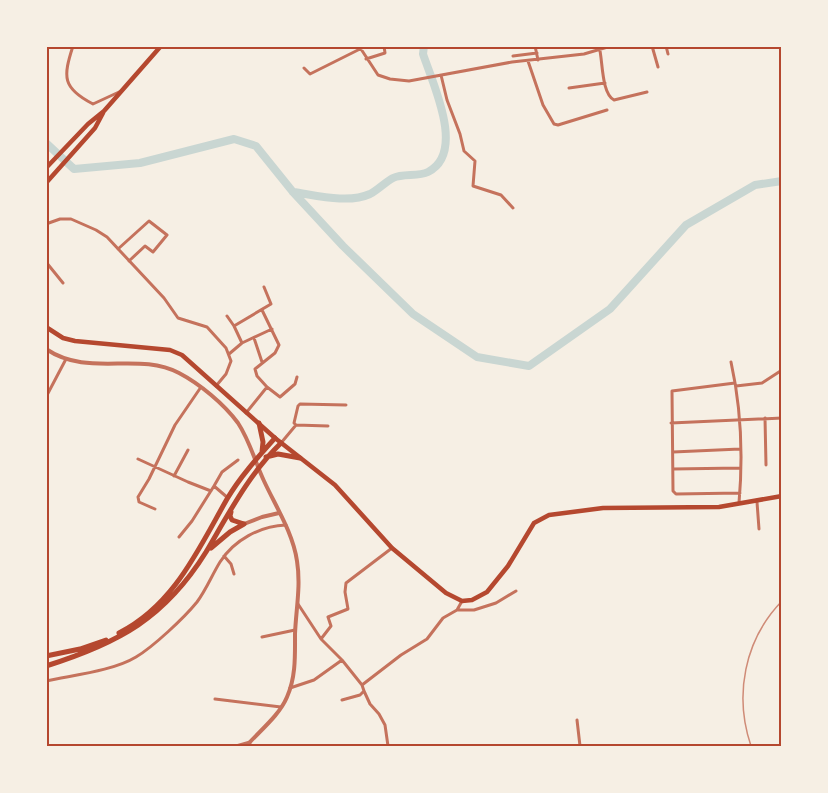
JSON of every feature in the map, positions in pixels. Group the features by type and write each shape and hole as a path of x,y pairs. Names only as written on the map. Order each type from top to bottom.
{"highway":[{"path":"47,168 88,124 104,111 161,46"},
{"path":"46,183 95,128 104,111"},
{"path":"46,327 63,338 88,344 176,352 195,365 275,438 335,485 392,548 446,593 462,601 472,600 488,592 540,519 564,512 603,508 719,507 782,496"},
{"path":"259,423 264,455"},
{"path":"46,666 108,643 130,632 149,619 174,595 204,555 275,438"},
{"path":"46,656 104,641 147,616 183,576 245,472 281,443"},
{"path":"264,455 278,454 300,458"},
{"path":"233,505 230,518 235,523 244,524"},
{"path":"204,555 218,541 244,524"}],"street":[{"path":"74,46 66,69 66,76 68,84 78,95 94,104 124,89"},
{"path":"304,68 310,74 366,46"},
{"path":"366,60 385,53 384,46"},
{"path":"535,46 538,60"},
{"path":"360,48 375,73 400,81 538,60 611,46"},
{"path":"651,46 658,67"},
{"path":"667,47 668,54"},
{"path":"599,48 609,96 614,99 647,92"},
{"path":"513,56 537,53"},
{"path":"528,61 543,105 554,124 606,110"},
{"path":"441,75 464,151 475,161 473,186 501,195 513,208"},
{"path":"569,88 605,83"},
{"path":"46,224 66,218 96,230 118,249 164,298 178,318 207,327 229,354 230,368 216,386"},
{"path":"118,249 149,221 167,235 153,252 146,246 129,261"},
{"path":"46,262 63,283"},
{"path":"234,326 271,304 264,287"},
{"path":"262,310 278,340 278,348 255,369 255,372 267,387 280,397 295,384 297,377"},
{"path":"227,316 242,343"},
{"path":"229,354 242,343 272,329"},
{"path":"254,338 262,362"},
{"path":"46,349 66,359 103,365 139,364 179,373 201,387 237,422 254,456 263,480 286,525 297,558 299,578 295,661 290,688 281,707 249,744 236,747"},
{"path":"46,397 66,359"},
{"path":"731,362 739,419 739,505"},
{"path":"740,493 675,494 671,423 672,391 764,382 782,369"},
{"path":"154,509 137,499 175,425 201,387"},
{"path":"246,413 267,387"},
{"path":"296,425 294,423 300,404 346,405"},
{"path":"765,418 766,465"},
{"path":"671,423 782,418"},
{"path":"296,425 328,426"},
{"path":"281,443 296,425"},
{"path":"673,452 740,449"},
{"path":"174,476 188,450"},
{"path":"138,459 211,491"},
{"path":"178,537 192,521 222,472 238,460"},
{"path":"673,469 740,468"},
{"path":"214,486 228,498"},
{"path":"757,502 759,529"},
{"path":"244,524 279,513"},
{"path":"46,681 100,669 136,657 195,604 224,556 256,531 274,525 286,525"},
{"path":"321,639 331,626 328,617 348,609 346,583 392,548"},
{"path":"224,556 231,564 234,574"},
{"path":"362,685 401,655 427,639 443,618 457,610 474,610 496,603 516,591"},
{"path":"457,610 462,601"},
{"path":"298,604 321,639 362,685 370,704 383,721 387,732 388,747"},
{"path":"262,637 295,630"},
{"path":"290,688 314,680 342,660"},
{"path":"342,700 360,695 364,691"},
{"path":"215,699 281,707"},
{"path":"577,720 580,747"}],"waterway":[{"path":"293,192 332,198 361,197 370,194 393,178 428,172 439,163 445,150 446,134 439,100 423,54 424,46"},
{"path":"46,143 74,169 140,163 234,139 256,146 293,192 343,246 413,314 477,357 529,366 610,309 686,225 755,185 782,181"}],"railway":[{"path":"751,746 743,708 746,669 759,633 769,616 782,601"}]}
